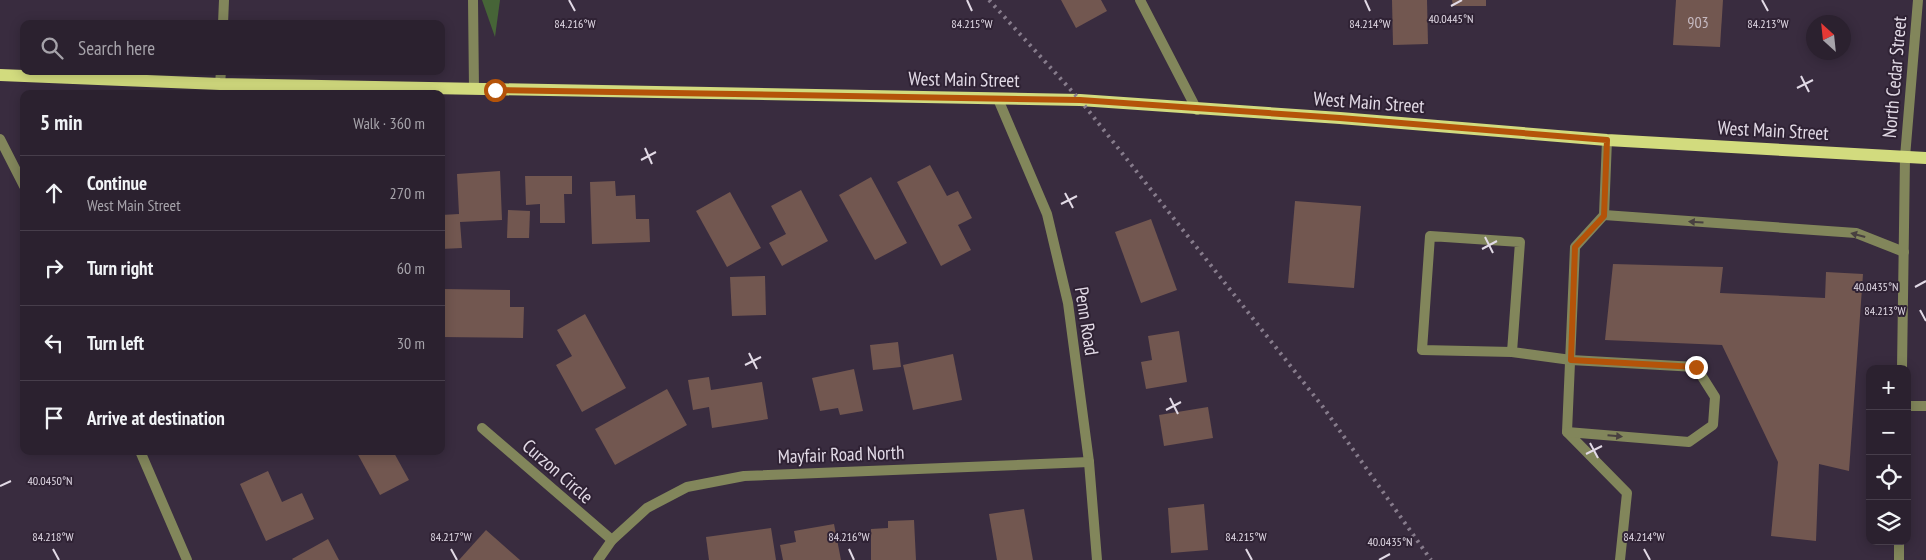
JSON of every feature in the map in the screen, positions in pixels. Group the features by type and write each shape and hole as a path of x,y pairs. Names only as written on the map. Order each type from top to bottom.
{"main road":[{"name":"West Main Street","path":"0,75 220,84 1080,100 1197,110 1340,118 1607,140 1926,158"}],"street":[{"path":"222,20 224,0"},
{"path":"473,0 474,89"},
{"path":"1140,0 1197,110"},
{"name":"North Cedar Street","path":"1902,365 1905,157 1918,0"},
{"path":"220,75 220,84"},
{"name":"Penn Road","path":"998,99 1047,214 1068,303 1089,462 1097,560"},
{"path":"0,139 20,178"},
{"path":"1607,140 1604,216 1575,247 1567,432 1627,493 1620,560"},
{"path":"1604,216 1856,233 1904,252"},
{"path":"1512,352 1520,242 1430,236 1422,350 1512,352 1571,360 1696,367 1715,398 1713,425 1689,442 1567,432"},
{"path":"1911,406 1926,406"},
{"name":"Curzon Circle","path":"482,428 612,540"},
{"path":"142,455 187,560"},
{"name":"Mayfair Road North","path":"598,560 612,540 647,508 687,487 744,476 1089,462"},
{"path":"1899,545 1899,560"}],"green space":[{"path":"482,0 500,0 495,37"}],"building":[{"path":"1061,0 1101,0 1107,11 1076,28"},
{"path":"1392,0 1427,0 1428,44 1393,45"},
{"path":"1452,0 1486,0 1486,6 1453,6"},
{"path":"1676,0 1723,0 1720,47 1673,45"},
{"path":"930,165 947,196 958,191 972,218 958,225 971,250 941,266 897,182"},
{"path":"500,171 502,220 460,222 462,248 445,249 445,215 459,214 457,174"},
{"path":"525,176 572,176 572,194 564,194 565,223 540,223 540,204 526,205"},
{"path":"871,177 907,243 875,260 839,195"},
{"path":"615,181 616,196 635,195 636,219 649,219 650,242 592,244 590,182"},
{"path":"801,190 828,241 782,266 769,243 786,234 771,206"},
{"path":"730,192 761,248 727,267 696,211"},
{"path":"1295,201 1361,206 1354,288 1288,283"},
{"path":"508,210 530,211 529,238 507,238"},
{"path":"1151,219 1177,290 1141,303 1115,232"},
{"path":"1613,264 1723,267 1720,293 1825,298 1826,272 1863,274 1849,471 1819,464 1816,541 1771,536 1778,462 1722,345 1605,340"},
{"path":"765,276 766,315 732,316 730,277"},
{"path":"445,289 510,290 510,307 524,307 523,338 445,337"},
{"path":"585,314 626,388 582,412 556,365 572,356 557,330"},
{"path":"1179,331 1187,382 1146,389 1141,362 1152,360 1148,336"},
{"path":"898,342 901,367 873,370 870,345"},
{"path":"953,354 962,400 913,410 903,365"},
{"path":"854,369 863,411 840,415 838,408 820,411 812,378"},
{"path":"709,377 711,390 762,382 768,419 712,428 709,407 693,410 688,380"},
{"path":"667,389 687,425 615,465 595,429"},
{"path":"1208,407 1213,438 1164,446 1159,415"},
{"path":"358,455 395,455 409,480 380,495"},
{"path":"268,471 282,502 302,493 314,519 266,541 240,484"},
{"path":"1204,504 1208,550 1171,553 1168,508"},
{"path":"1024,509 1033,560 997,560 989,514"},
{"path":"914,520 916,560 871,560 871,529 888,528 888,521"},
{"path":"834,524 841,560 783,560 780,545 796,542 794,531"},
{"path":"771,528 776,560 709,560 706,537"},
{"path":"486,530 520,560 459,560"},
{"path":"328,539 339,560 292,559"}],"railway":[{"path":"989,0 1080,100 1323,407 1431,560"}],"route":[{"path":"495,90 1080,100 1197,110 1340,118 1607,140 1604,216 1575,247 1571,360 1696,367"}]}
